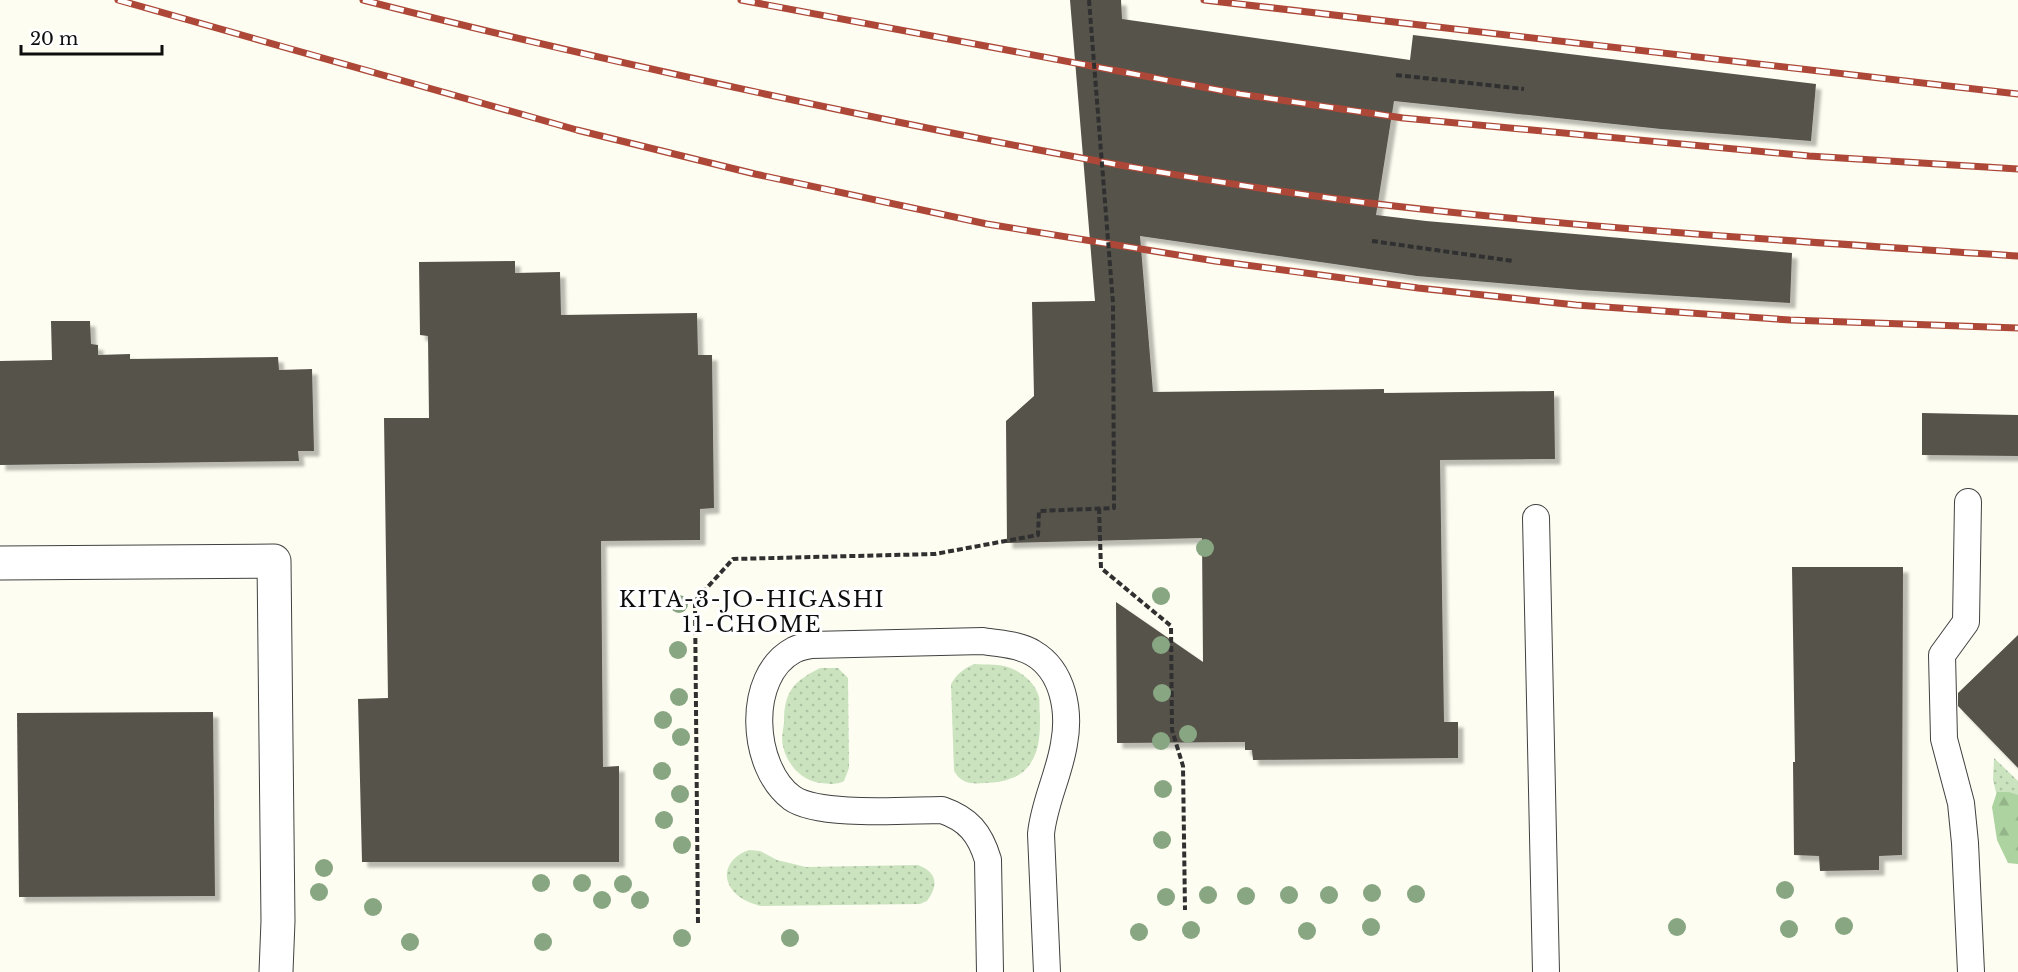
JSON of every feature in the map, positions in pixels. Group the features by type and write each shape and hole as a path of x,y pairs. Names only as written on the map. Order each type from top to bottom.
{"street":[{"path":"0,563 274,561 278,921 276,972"}],"lane":[{"path":"1968,502 1966,622 1942,655 1944,739 1961,803 1965,843 1971,972"},
{"path":"1536,518 1546,972"},
{"path":"990,972 988,860 984,846 974,830 958,816 942,810 833,810 814,807 794,799 777,784 760,747 759,717 763,691 771,672 782,658 795,649 811,645 983,641 1011,645 1033,652 1051,668 1062,688 1066,711 1064,744 1042,820 1047,972"}],"path":[{"path":"1038,535 1039,511 1114,508 1113,303 1089,0"},
{"path":"1396,75 1524,88"},
{"path":"1372,241 1513,261"},
{"path":"1099,508 1101,568 1171,626 1172,730 1183,766 1185,910"}],"green space":[{"path":"974,664 1000,665 1015,670 1030,681 1039,697 1040,730 1036,752 1029,765 1016,777 990,783 971,783 964,781 954,771 951,684 961,672"},
{"path":"820,668 838,668 848,678 849,768 844,781 835,784 814,782 796,771 788,760 782,743 785,709 790,691 802,679"},
{"path":"1994,758 2018,781 2018,846 2009,845 1993,780"},
{"path":"1997,792 2018,795 2018,864 2008,863 1997,840 1992,807"},
{"path":"749,850 760,851 777,860 806,867 918,865 932,875 933,890 927,901 920,904 760,906 735,893 727,880 728,867 732,861"}],"building":[{"path":"1070,0 1121,0 1122,19 1410,60 1413,35 1816,84 1811,141 1661,129 1394,101 1376,215 1792,253 1790,303 1580,290 1417,276 1140,236 1153,392 1384,389 1384,393 1554,391 1555,459 1440,460 1444,722 1458,722 1458,758 1253,760 1252,750 1245,750 1245,742 1117,743 1116,602 1203,662 1202,538 1007,543 1006,421 1034,396 1032,302 1095,301"},
{"path":"515,261 515,273 560,272 561,315 697,313 698,355 712,355 714,508 700,509 700,540 601,541 603,767 619,766 619,862 362,862 358,699 388,698 384,418 429,418 428,336 420,335 419,262"},
{"path":"51,321 90,321 91,344 98,345 98,355 130,354 130,359 278,357 279,370 312,369 314,451 298,451 299,461 0,465 0,361 52,360"},
{"path":"1922,413 2018,415 2018,456 1922,455"},
{"path":"1792,567 1903,567 1902,855 1879,856 1879,870 1820,871 1819,856 1794,855"},
{"path":"2018,635 2018,768 1958,706 1958,693"},
{"path":"213,712 215,896 19,897 17,713"}],"railway":[{"path":"118,0 577,130 755,174 987,224 1215,261 1418,288 1576,305 1790,320 2018,328"},
{"path":"363,0 550,46 801,102 1146,170 1288,192 1430,210 1577,224 2018,256"},
{"path":"741,0 1240,94 1403,118 1809,156 2018,169"},
{"path":"1204,0 2018,94"}],"district":[{"name":"KITA-3-JO-HIGASHI 11-CHOME","path":"752,612"}]}
